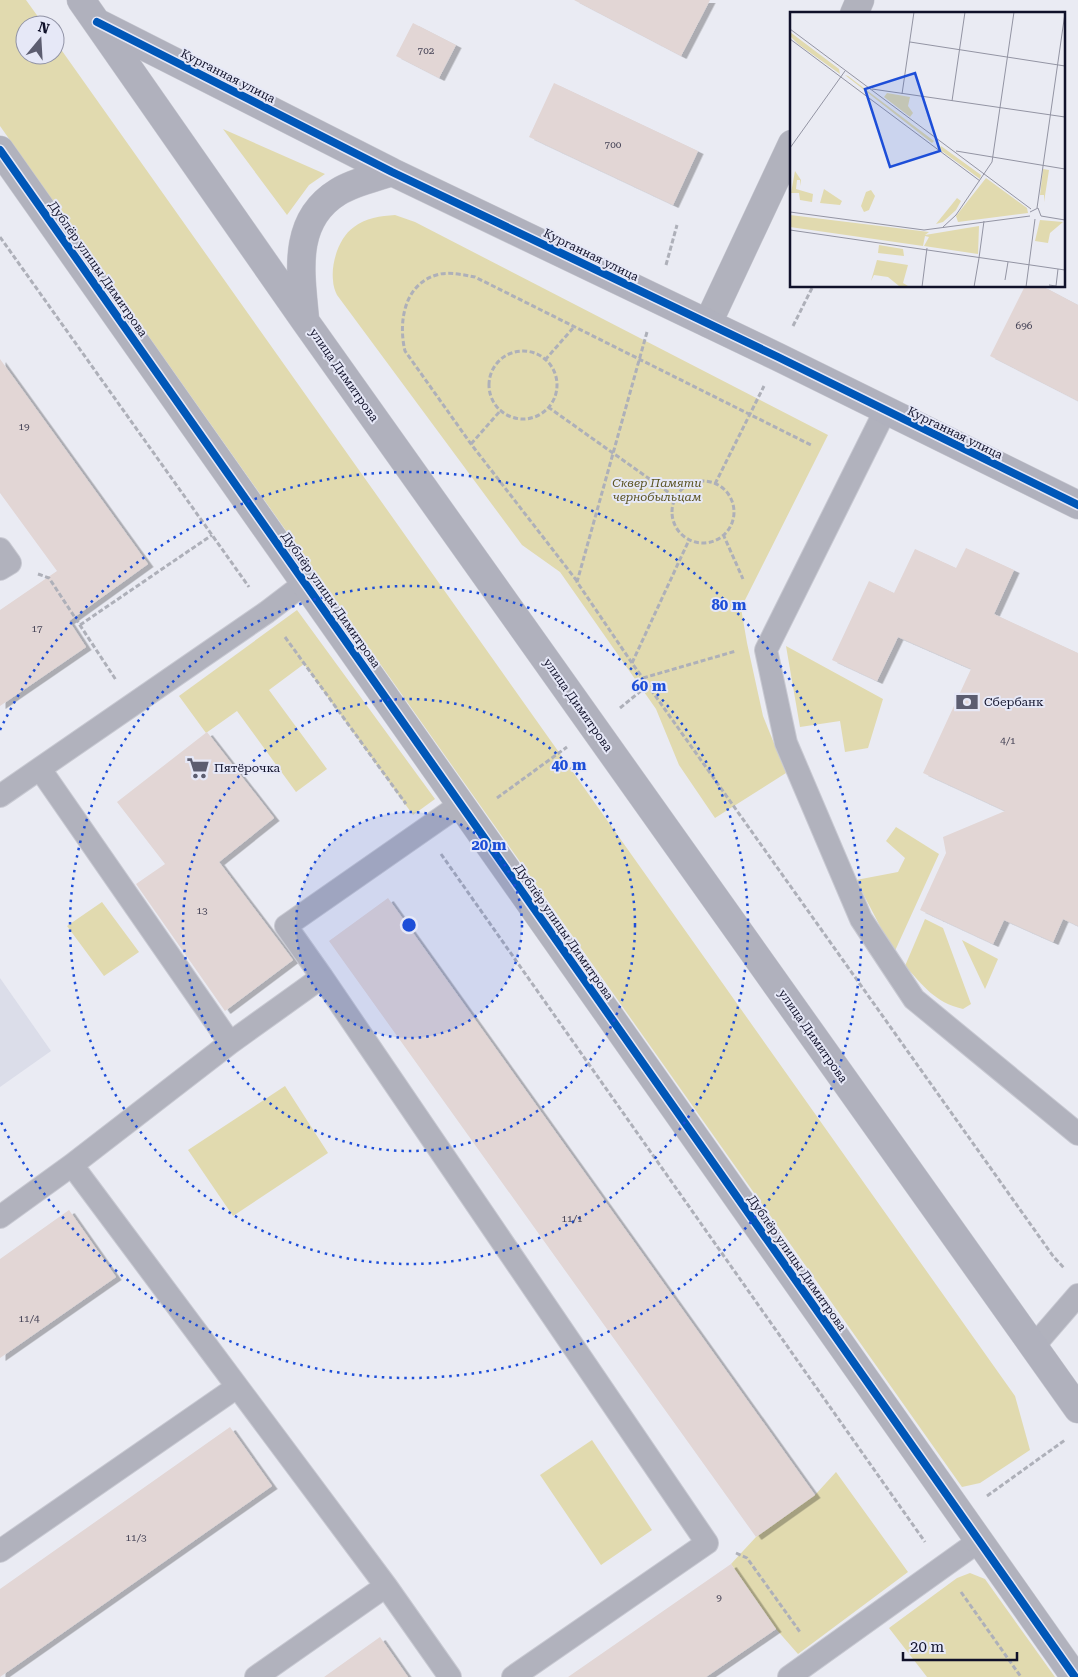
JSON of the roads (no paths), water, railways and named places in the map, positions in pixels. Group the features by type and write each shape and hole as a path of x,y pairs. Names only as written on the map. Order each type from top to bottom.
{"main road":[{"name":"улица Димитрова","path":"81,0 305,321 1078,1409"},
{"name":"Курганная улица","path":"97,22 392,172 708,323 1078,505"},
{"path":"305,321 301,269 302,246 306,231 314,216 324,203 337,192 360,182 392,172"}],"street":[{"path":"855,12 860,0"},
{"path":"708,323 790,148"},
{"name":"Дублёр улицы Димитрова","path":"0,150 1075,1677"}],"lane":[{"path":"885,411 766,650 786,743 861,919 914,999 1078,1134"},
{"path":"0,796 267,612 305,583"},
{"path":"40,769 230,1043"},
{"path":"465,811 424,830 286,926 707,1543 513,1677"},
{"path":"0,1217 72,1165 230,1043 322,978"},
{"path":"72,1165 386,1586 450,1677"},
{"path":"1033,1347 1078,1295"},
{"path":"0,1551 238,1387"},
{"path":"789,1677 979,1541"},
{"path":"256,1677 386,1586"}],"place":[{"name":"Сбербанк","path":"967,702"},
{"name":"Пятёрочка","path":"198,768"}],"park label":[{"name":"Сквер Памяти чернобыльцам","path":"657,490"}]}
